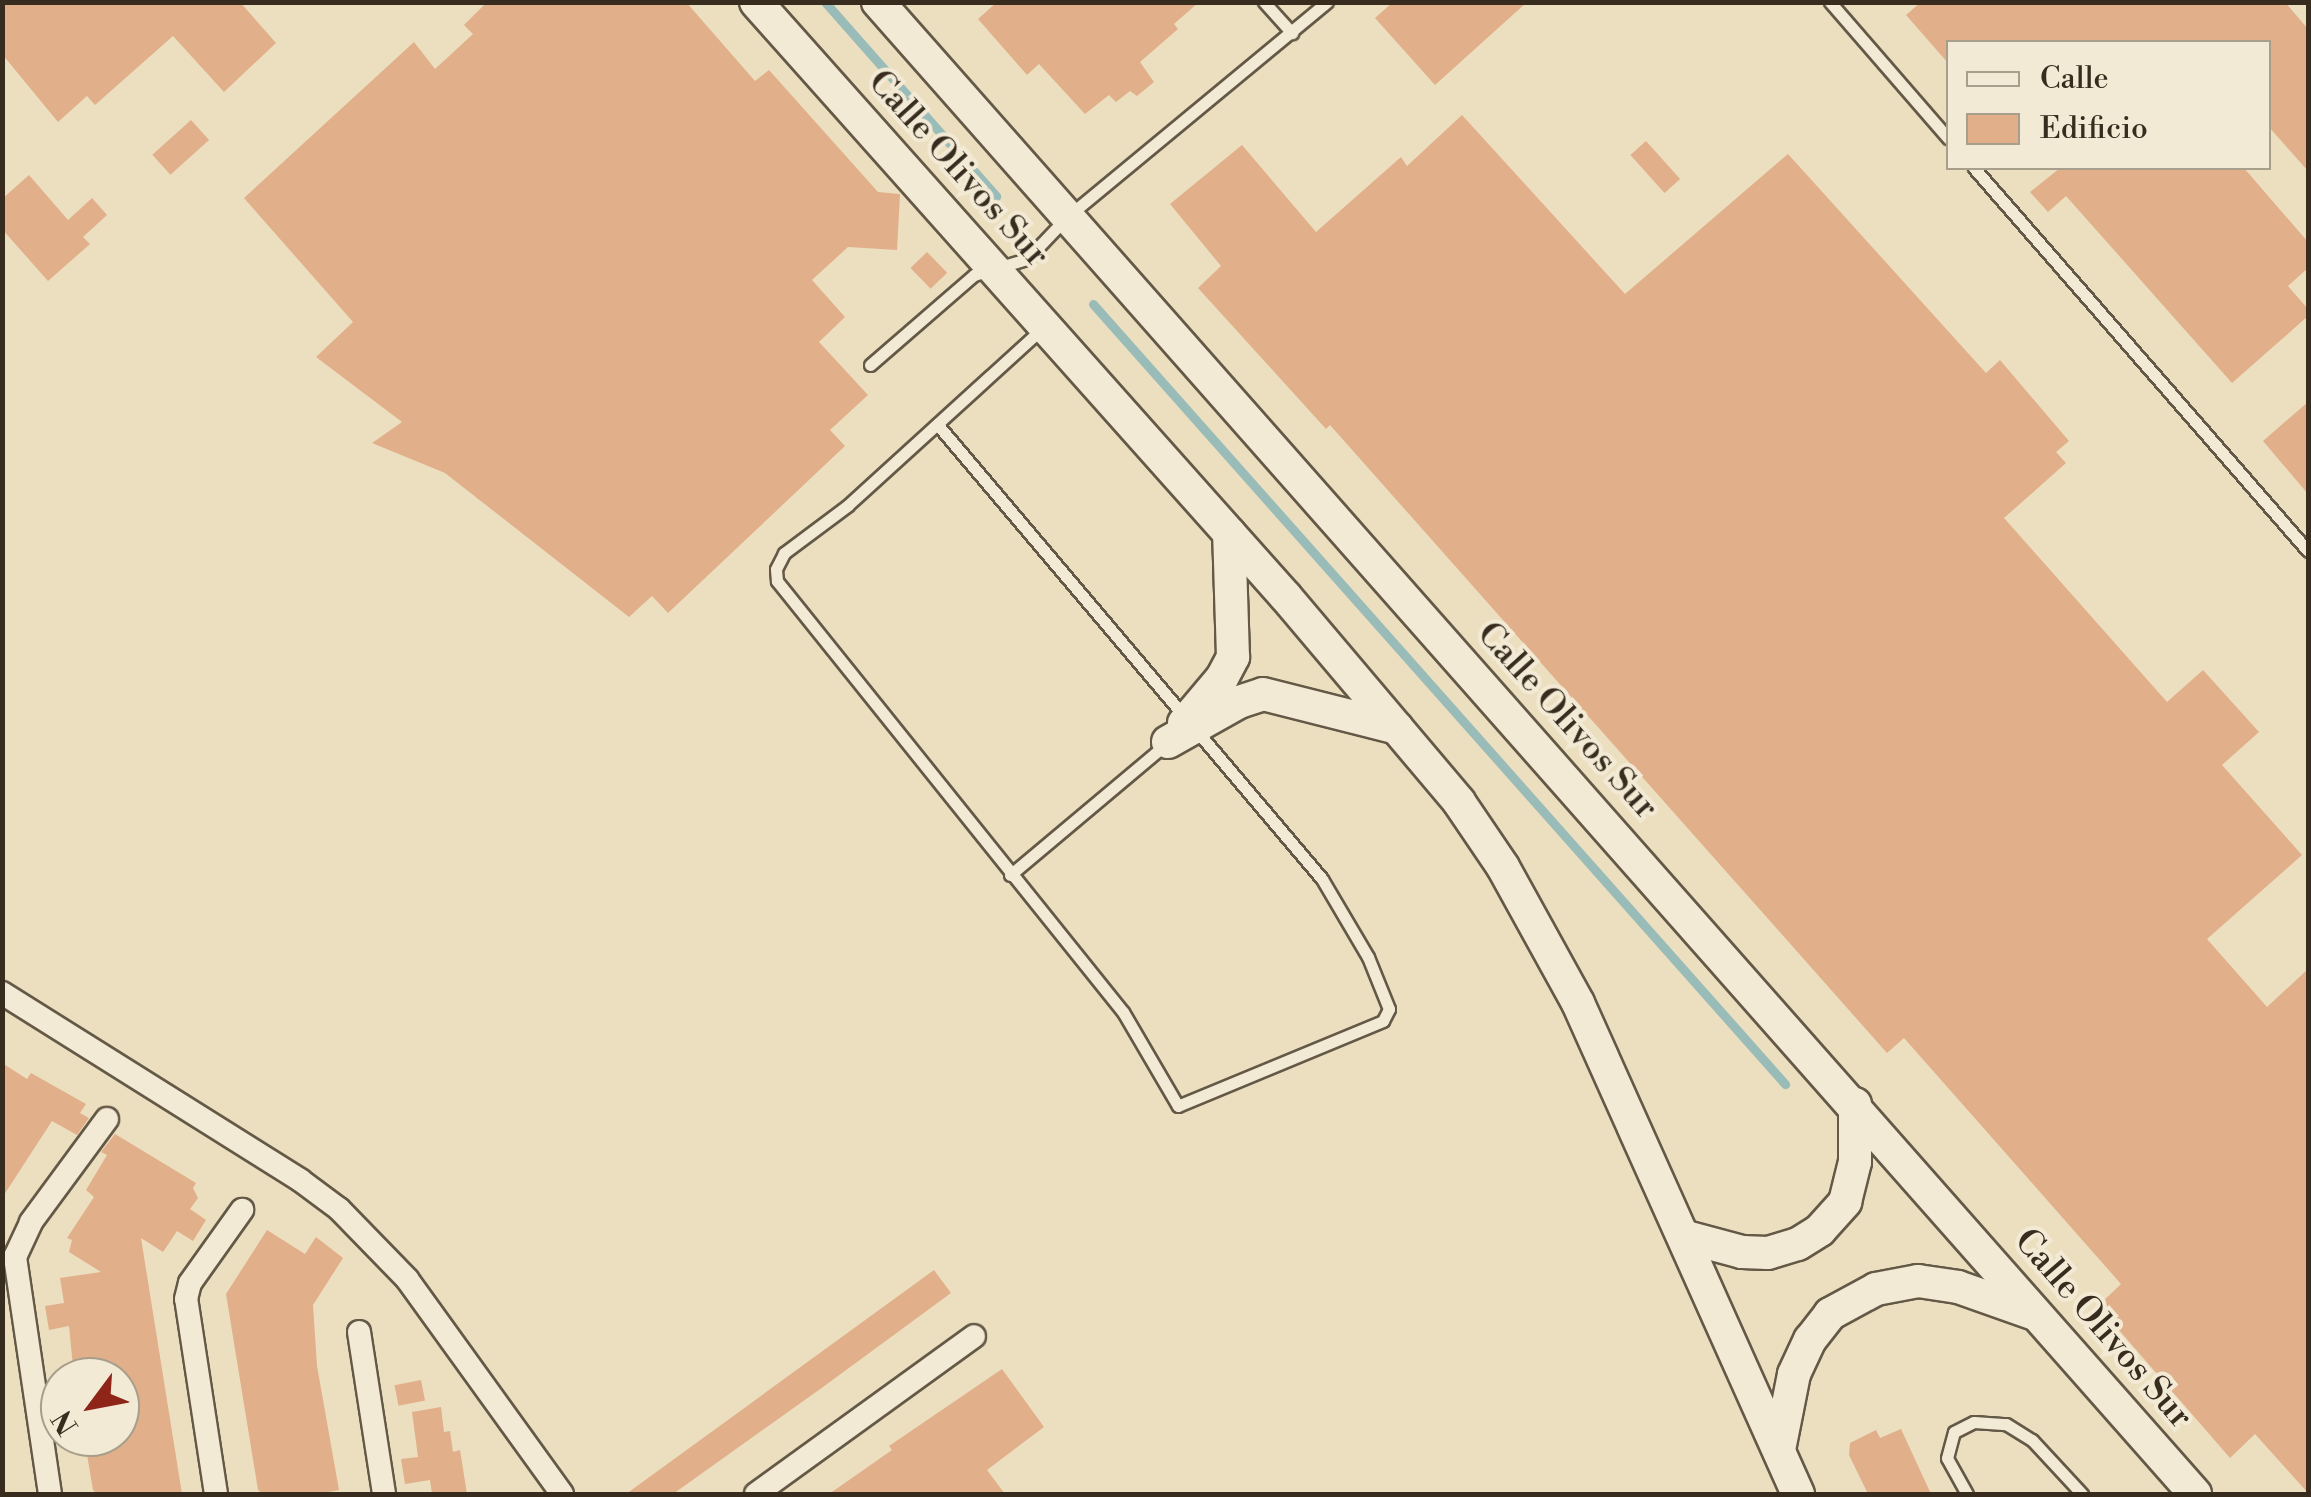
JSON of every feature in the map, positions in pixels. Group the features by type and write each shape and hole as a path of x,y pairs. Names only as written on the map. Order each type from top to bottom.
{"main road":[{"name":"Calle Olivos Sur","path":"756,2 1229,533 1458,802 1542,931 1686,1237 1798,1494"},
{"name":"Calle Olivos Sur","path":"878,2 1855,1104 2195,1494"},
{"path":"1182,730 1222,678 1233,657 1229,533"},
{"path":"1233,657 1263,694"},
{"path":"1182,730 1263,694 1397,728"},
{"path":"1686,1237 1742,1252 1768,1253 1798,1244 1820,1230 1845,1202 1854,1162 1855,1104"},
{"path":"1779,1450 1794,1374 1810,1340 1830,1314 1876,1289 1918,1281 1958,1287 2036,1315"}],"street":[{"path":"2,993 300,1180 339,1210 407,1279 562,1494"},
{"path":"50,1494 15,1257 20,1238 107,1119"},
{"path":"216,1494 186,1299 190,1282 242,1210"},
{"path":"359,1332 384,1494"},
{"path":"756,1494 974,1336"}],"lane":[{"path":"1264,2 1292,33"},
{"path":"870,365 974,276 1027,259 1067,217 1327,2"},
{"path":"1830,2 1946,136"},
{"path":"1976,170 2308,551"},
{"path":"937,424 1182,730 1322,879 1348,918 1386,998 1389,1008 1384,1021 1178,1106 1123,1012 777,581 784,552 847,506 937,424 1044,327"},
{"path":"1010,874 1182,730"},
{"path":"1967,1494 1947,1458 1954,1432 1974,1422 2006,1424 2032,1440 2082,1494"}],"building":[{"path":"2,2 240,2 276,43 224,92 173,36 95,105 87,96 58,122 2,54"},
{"path":"487,2 686,2 755,81 769,70 878,192 900,194 897,250 848,247 812,280 845,317 819,342 868,395 830,430 845,446 668,613 652,596 629,617 445,473 372,443 402,422 316,357 353,322 244,198 414,42 435,69 473,34 464,25"},
{"path":"997,2 1199,2 1174,24 1178,29 1140,62 1154,82 1137,96 1130,91 1116,102 1109,95 1085,114 1039,64 1027,75 978,19"},
{"path":"1393,2 1527,2 1435,85 1375,18"},
{"path":"1921,2 2285,2 2308,29 2308,171 2271,129 2271,40 1946,40 1946,61 1906,15"},
{"path":"1462,115 1625,294 1788,154 1986,373 2000,360 2069,441 2056,452 2066,463 2004,518 2167,702 2203,670 2259,732 2222,765 2302,855 2207,939 2267,1007 2308,969 2308,1493 2255,1434 2230,1458 2098,1306 2121,1284 1904,1038 1887,1053 1330,425 1326,429 1198,288 1221,266 1170,204 1242,145 1316,232 1401,157 1407,166"},
{"path":"191,120 209,140 170,175 152,155"},
{"path":"1646,141 1680,179 1665,193 1630,155"},
{"path":"2058,170 2246,170 2308,242 2308,268 2288,286 2308,309 2308,316 2232,383 2066,196 2048,212 2030,192"},
{"path":"29,175 68,220 92,198 107,215 83,237 90,244 48,281 2,229 2,199"},
{"path":"927,252 947,273 931,289 910,268"},
{"path":"2308,402 2308,494 2263,441"},
{"path":"2,1063 27,1079 31,1073 86,1104 80,1113 89,1118 77,1135 52,1121 2,1198"},
{"path":"115,1134 196,1183 193,1188 198,1198 190,1209 206,1220 193,1241 177,1231 163,1252 141,1238 182,1494 97,1494 93,1490 87,1457 140,1457 140,1357 72,1357 69,1326 49,1330 45,1306 64,1303 60,1278 101,1272 69,1252 72,1240 67,1238 94,1197 86,1190 107,1155 101,1152"},
{"path":"267,1230 305,1254 316,1237 343,1258 313,1305 317,1366 339,1490 263,1494 258,1490 226,1294"},
{"path":"934,1270 951,1293 823,1387 673,1494 626,1494"},
{"path":"1002,1369 1044,1427 987,1470 1005,1494 829,1494 892,1450 889,1446"},
{"path":"421,1380 425,1401 399,1406 394,1385"},
{"path":"441,1407 444,1432 450,1431 453,1452 460,1450 467,1494 432,1494 430,1480 405,1484 401,1459 418,1457 412,1412"},
{"path":"1901,1429 1931,1494 1868,1494 1849,1455 1850,1443 1876,1430 1880,1438"}],"waterway":[{"path":"825,2 996,196"},
{"path":"1093,304 1785,1084"}]}
